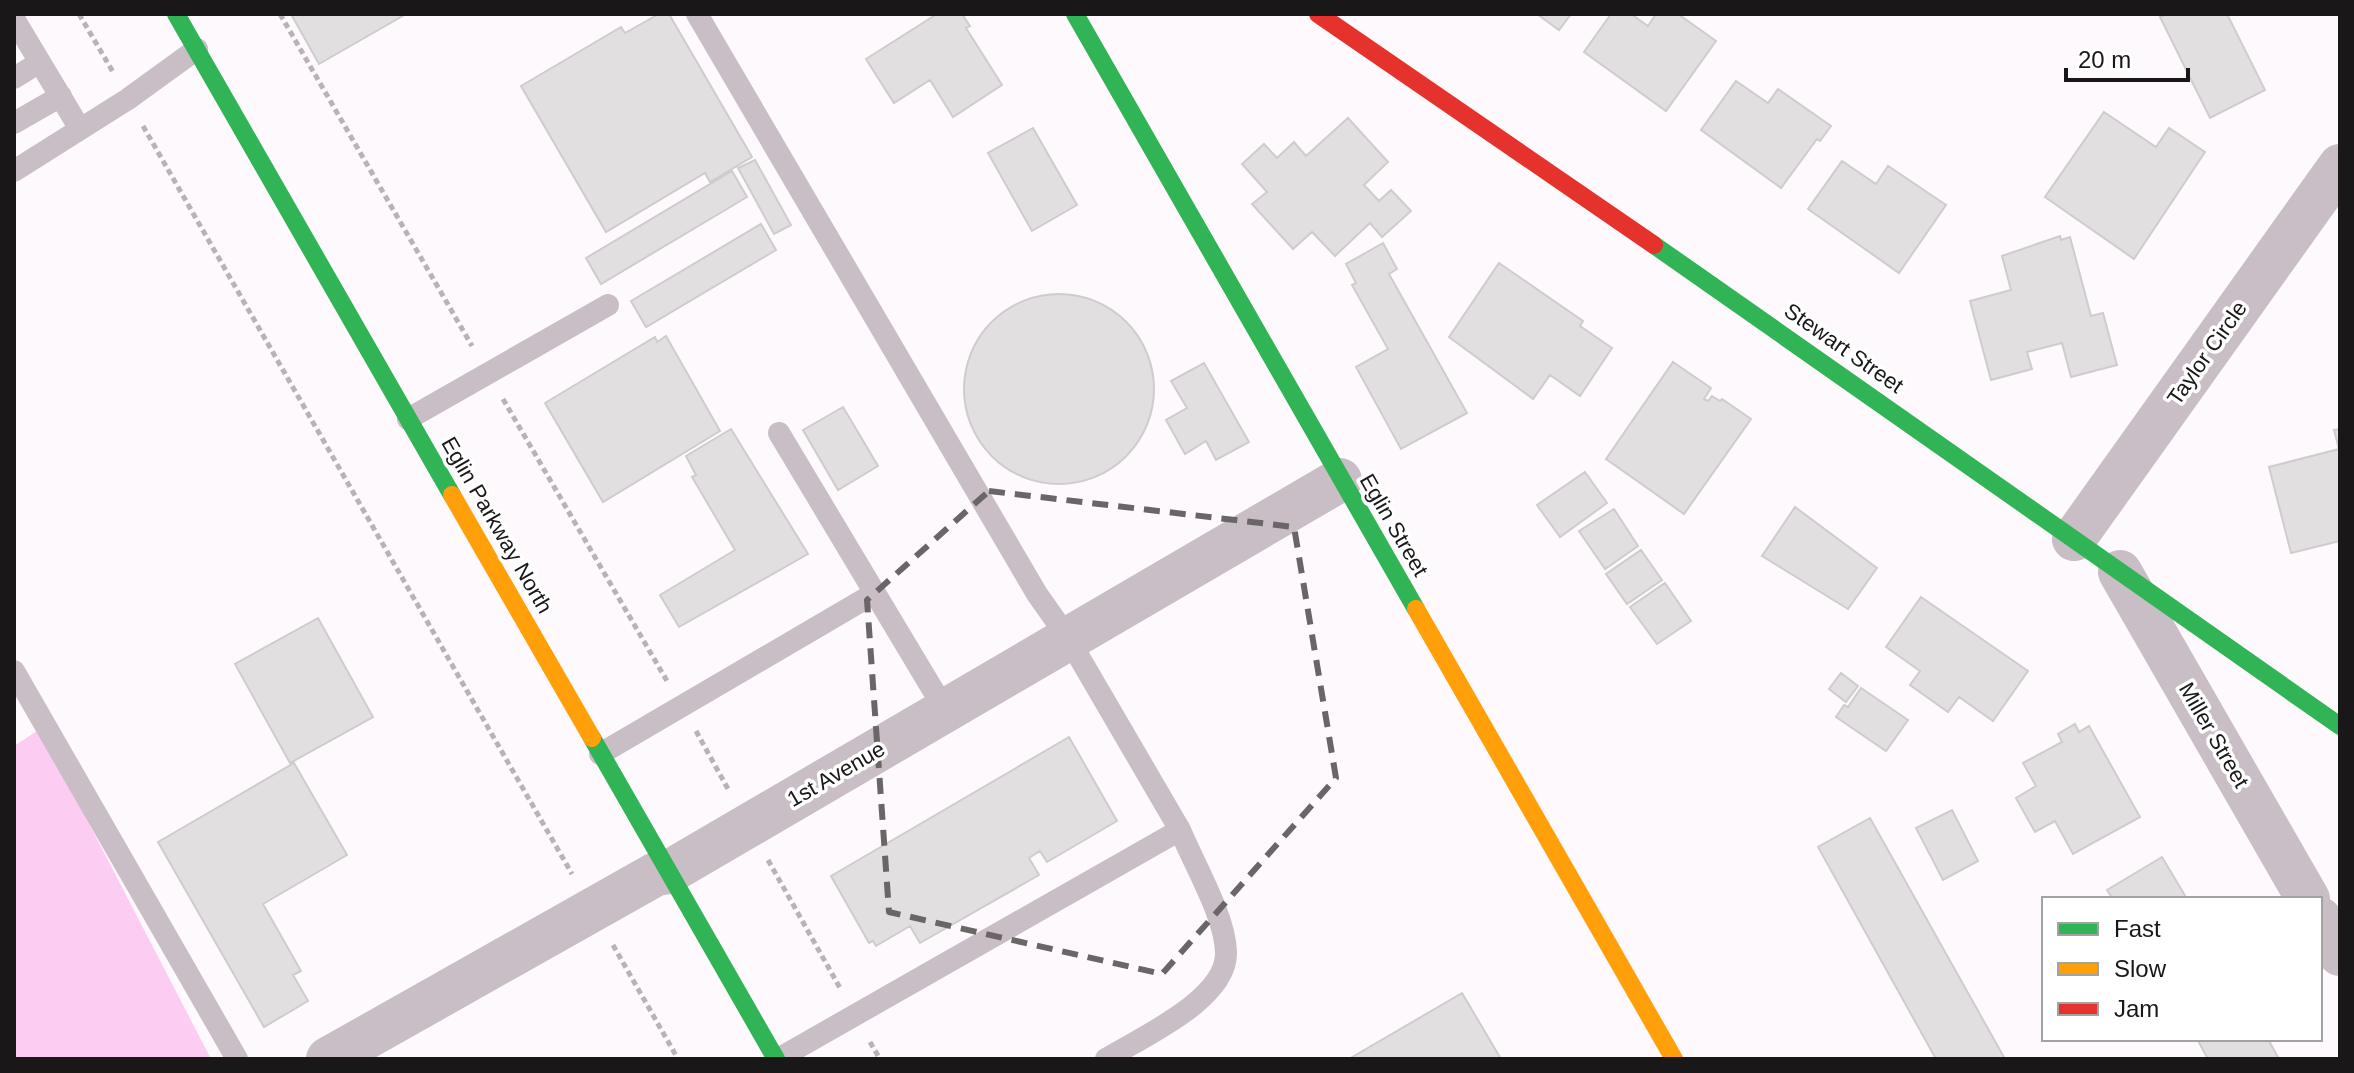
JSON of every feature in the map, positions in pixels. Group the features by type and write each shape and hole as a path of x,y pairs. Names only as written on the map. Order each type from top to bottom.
{"main road":[{"name":"Eglin Parkway North","path":"176,14 777,1059"},
{"name":"Eglin Street","path":"1075,14 1674,1059"},
{"name":"Stewart Street","path":"1318,14 2340,726"}],"street":[{"name":"Taylor Circle","path":"2074,539 2340,166"},
{"name":"1st Avenue","path":"328,1059 656,874 669,872 1340,480"},
{"name":"Miller Street","path":"2120,572 2307,897"},
{"path":"2322,922 2340,954"}],"lane":[{"path":"697,14 1037,594 1068,638 1180,830 1222,930 1227,954 1220,979 1201,1000 1106,1059"},
{"path":"14,19 80,129"},
{"path":"14,171 128,99 197,49"},
{"path":"14,78 40,62"},
{"path":"14,123 61,96"},
{"path":"408,419 608,305"},
{"path":"779,433 945,710"},
{"path":"600,754 875,593"},
{"path":"14,671 237,1059"},
{"path":"777,1059 1180,830"}],"path":[{"path":"79,14 678,1059"},
{"path":"280,14 682,706 880,1059"}],"highlighted area":[{"path":"989,491 1294,527 1336,778 1162,974 889,912 867,600"}],"shaded area":[{"path":"40,729 211,1059 14,1059 14,746"}],"building":[{"path":"291,14 406,14 319,64"},
{"path":"659,14 669,14 752,157 710,182 705,173 606,232 521,86 621,27 625,33"},
{"path":"937,14 962,14 970,26 966,28 1002,85 953,117 930,80 894,103 866,59"},
{"path":"1537,14 1571,14 1559,30"},
{"path":"1611,14 1631,14 1648,26 1656,14 1678,14 1716,41 1666,111 1584,52"},
{"path":"2167,14 2227,14 2265,90 2210,118 2160,17"},
{"path":"1736,81 1768,103 1778,89 1831,126 1820,141 1817,139 1781,188 1701,130"},
{"path":"2104,112 2156,147 2169,128 2205,152 2134,259 2045,197"},
{"path":"1348,118 1388,162 1364,185 1379,201 1391,190 1411,211 1382,237 1370,223 1335,256 1312,232 1293,249 1252,204 1267,192 1242,164 1264,144 1277,158 1294,142 1306,156"},
{"path":"1033,128 1077,205 1032,231 988,153"},
{"path":"755,160 791,225 774,234 738,168"},
{"path":"1842,161 1876,184 1888,166 1946,205 1899,273 1808,209"},
{"path":"732,171 747,197 601,284 586,258"},
{"path":"761,224 776,250 646,327 631,301"},
{"path":"2060,236 2061,240 2070,237 2091,316 2103,313 2117,365 2071,377 2062,343 2027,352 2032,369 1991,380 1970,301 2011,290 2002,256"},
{"path":"1383,243 1397,269 1389,274 1467,413 1401,449 1356,367 1388,349 1352,285 1356,283 1346,264"},
{"path":"1499,263 1583,321 1580,326 1612,348 1580,396 1550,375 1533,399 1449,337"},
{"path":"1059,294 1095,301 1126,322 1147,353 1154,389 1147,425 1126,456 1095,477 1059,484 1023,477 992,456 971,425 964,389 971,353 992,322 1023,301"},
{"path":"666,336 720,431 603,502 545,403 655,337 657,342"},
{"path":"1673,362 1711,388 1704,399 1708,401 1712,396 1720,401 1722,399 1751,419 1684,514 1606,459"},
{"path":"1204,363 1249,442 1216,460 1206,441 1185,454 1166,420 1187,408 1171,381"},
{"path":"843,407 878,466 838,490 803,430"},
{"path":"731,429 808,554 679,627 660,595 735,550 692,477 696,475 686,456"},
{"path":"2340,429 2340,541 2291,553 2269,467 2339,449 2334,430"},
{"path":"1585,472 1607,503 1560,537 1537,505"},
{"path":"1795,507 1877,568 1848,609 1762,556"},
{"path":"1614,509 1638,546 1605,569 1579,531"},
{"path":"1641,550 1662,580 1627,604 1606,574"},
{"path":"1665,583 1691,621 1657,644 1630,607"},
{"path":"1921,597 2028,671 1993,721 1959,697 1948,712 1910,685 1920,671 1886,647"},
{"path":"318,618 373,717 290,763 235,664"},
{"path":"1841,673 1858,686 1846,702 1829,689"},
{"path":"1861,688 1908,720 1886,751 1836,717 1844,705 1848,707"},
{"path":"2075,724 2079,732 2089,726 2140,817 2073,854 2055,821 2035,832 2016,798 2036,786 2023,763 2062,742 2058,734"},
{"path":"1069,737 1117,821 1047,862 1040,851 1029,858 1039,875 920,943 910,926 876,946 873,941 869,943 831,876"},
{"path":"294,763 347,855 263,904 301,971 293,975 308,1001 264,1027 158,842"},
{"path":"1952,810 1978,861 1943,880 1916,828"},
{"path":"1870,818 2005,1059 1936,1059 1818,847"},
{"path":"2162,857 2186,897 2112,897 2107,890"},
{"path":"1462,993 1501,1059 1349,1059"},
{"path":"2198,1041 2269,1041 2279,1059 2208,1059"}],"traffic: fast":[{"path":"176,14 452,495"},
{"path":"1075,14 1416,609"},
{"path":"1654,245 2340,726"},
{"path":"592,738 776,1059"}],"traffic: slow":[{"path":"452,495 592,738"},
{"path":"1416,609 1674,1059"}],"traffic: jam":[{"path":"1318,14 1654,245"}]}
